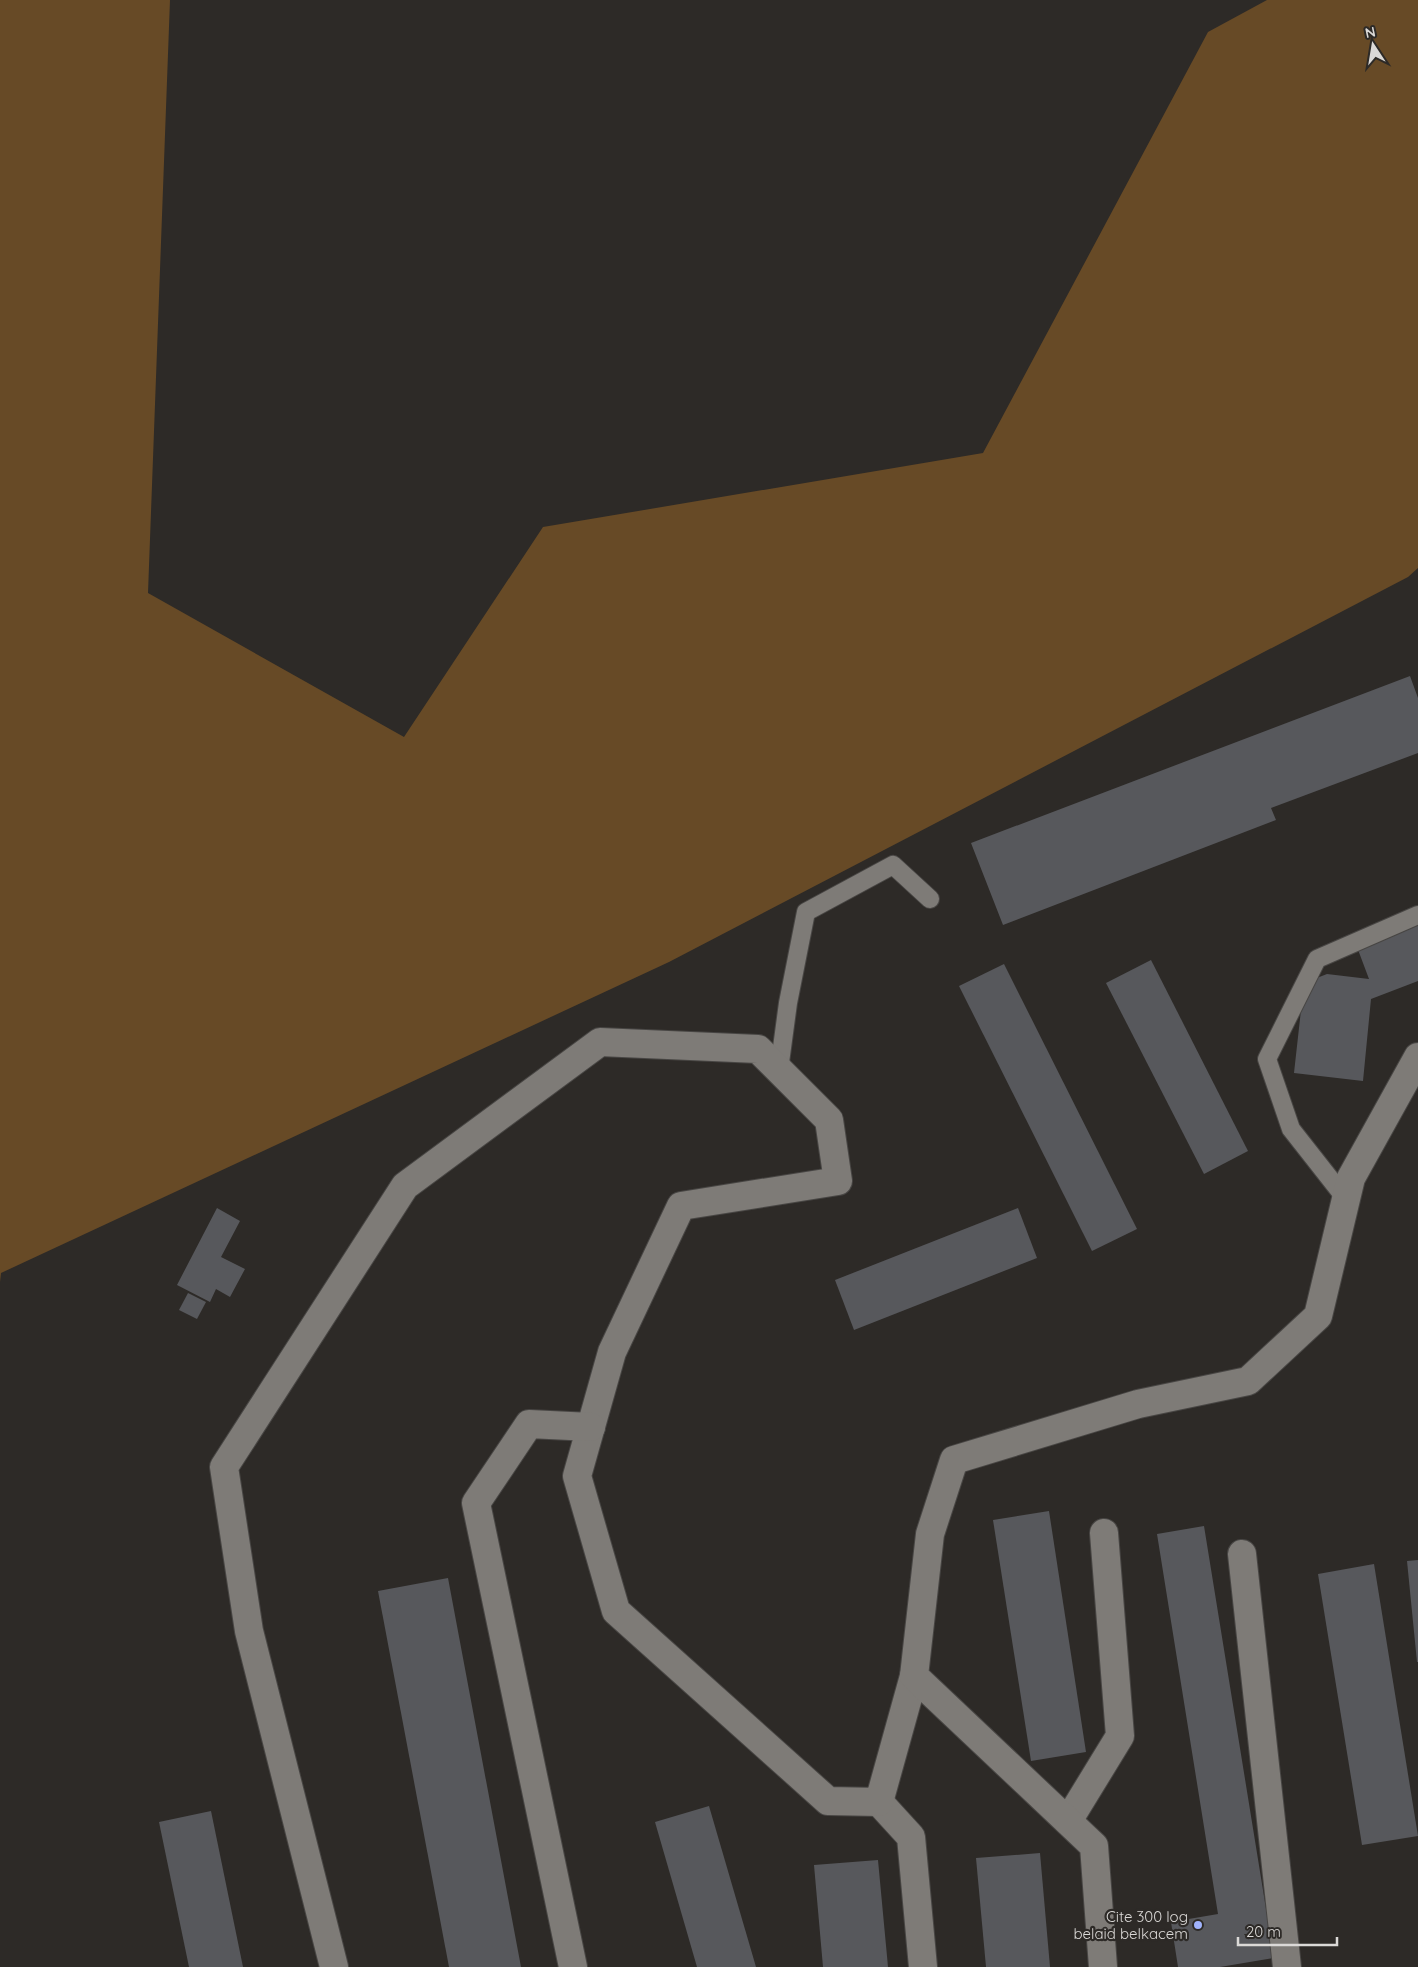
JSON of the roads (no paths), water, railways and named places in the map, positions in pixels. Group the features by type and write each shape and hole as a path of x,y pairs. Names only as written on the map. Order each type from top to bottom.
{"street":[{"path":"334,1967 249,1631 224,1467 405,1186 600,1042 758,1048 829,1120 838,1181 681,1206 612,1352 577,1476 616,1611 828,1801 879,1802 911,1837 924,1967"},
{"path":"879,1802 914,1676 930,1534 954,1460 1138,1404 1248,1381 1318,1316 1351,1178 1418,1057"},
{"path":"573,1967 476,1503 528,1424 591,1427"},
{"path":"1068,1821 1120,1736 1104,1533"},
{"path":"1242,1554 1287,1967"},
{"path":"914,1676 1094,1846 1103,1967"}],"lane":[{"path":"779,1070 788,1003 806,912 893,865 930,899"},
{"path":"1346,1199 1291,1130 1267,1059 1317,959 1418,915"}],"place":[{"name":"Cite 300 log belaid belkacem","path":"1198,1925"}]}
